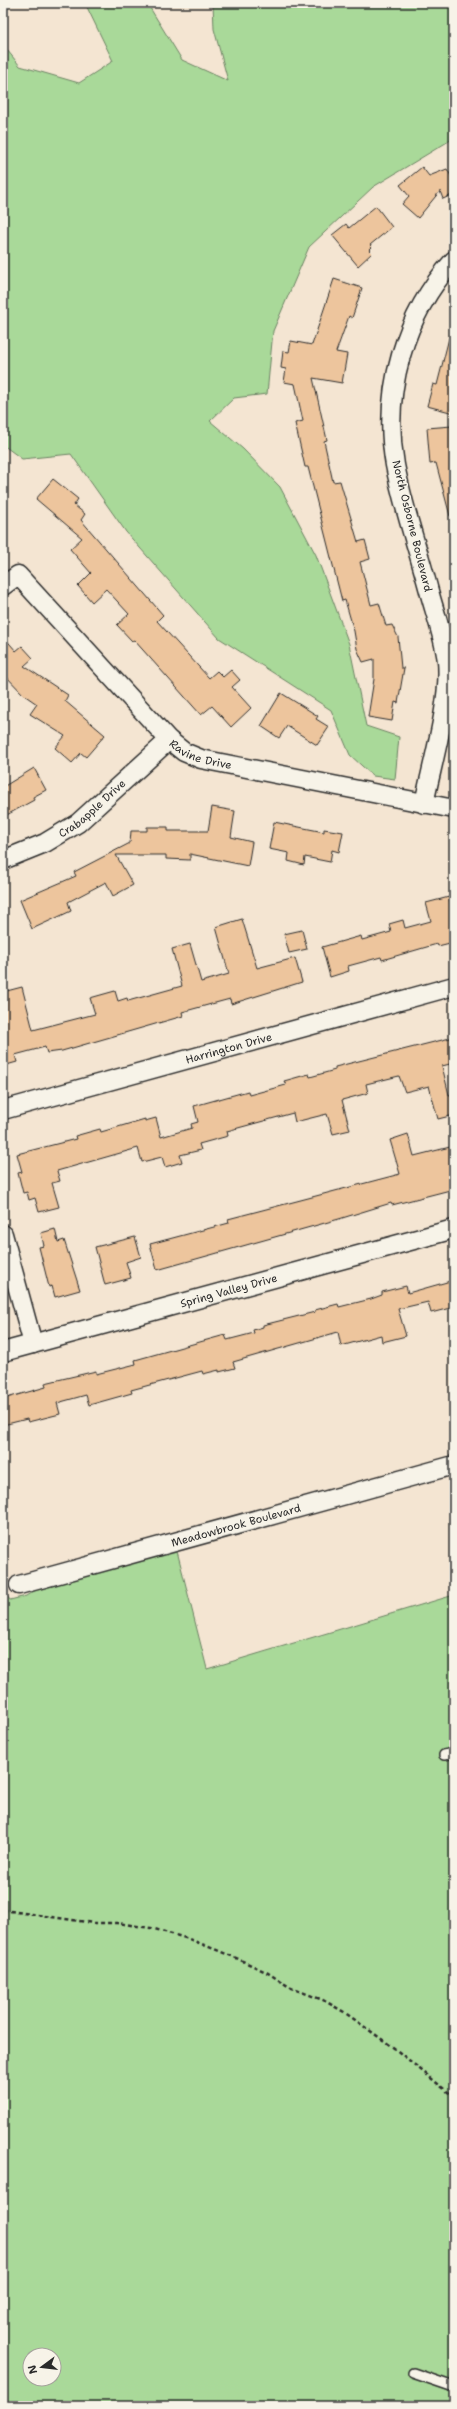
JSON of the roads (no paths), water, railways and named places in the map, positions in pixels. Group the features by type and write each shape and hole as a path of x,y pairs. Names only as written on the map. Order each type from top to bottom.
{"street":[{"name":"North Osborne Boulevard","path":"424,804 449,706 447,659 396,466 391,424 395,382 406,341 423,303 454,260"},
{"name":"Ravine Drive","path":"3,586 18,575 169,740 184,752 201,759 454,810"},
{"name":"Crabapple Drive","path":"3,860 45,843 78,822 169,740"},
{"name":"Harrington Drive","path":"3,1110 454,986"},
{"name":"Spring Valley Drive","path":"3,1352 454,1229"},
{"path":"3,1234 33,1344"},
{"name":"Meadowbrook Boulevard","path":"19,1585 454,1465"}],"lane":[{"path":"444,1755 454,1753"},
{"path":"413,2373 454,2387"}]}
